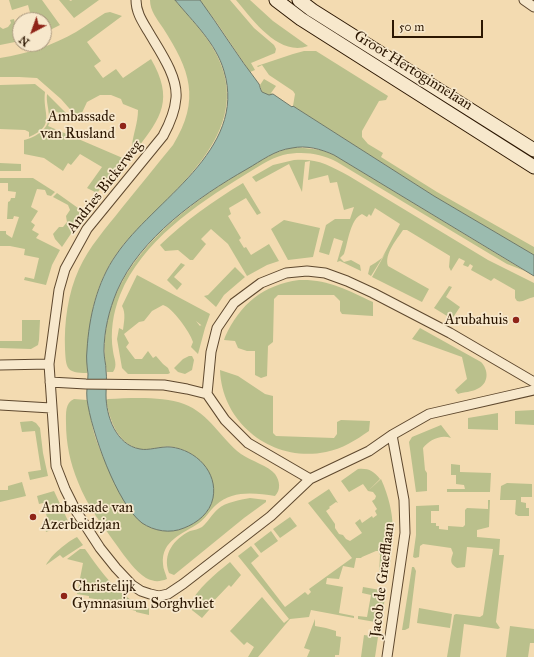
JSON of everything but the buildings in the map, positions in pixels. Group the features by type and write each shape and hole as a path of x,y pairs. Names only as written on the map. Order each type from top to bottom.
{"main road":[{"name":"Groot Hertoginnelaan","path":"276,0 301,19 534,167"},
{"name":"Groot Hertoginnelaan","path":"299,0 312,10 534,150"}],"street":[{"name":"Andries Bickerweg","path":"136,0 136,7 139,16 173,77 176,98 170,122 163,136 87,229 65,269 59,290 49,364 56,466 60,478 76,511 100,548 127,580 141,591 159,596 168,594 271,516 310,479 369,451 392,435 429,414 534,390"},
{"path":"524,0 534,7"},
{"path":"206,394 211,352 218,328 234,303 261,283 286,272 325,273 373,292 450,333 534,382"},
{"path":"0,364 49,364"},
{"path":"50,382 107,385 164,385 206,394 225,420 248,443 310,479"},
{"path":"0,405 51,408"},
{"name":"Jacob de Graefflaan","path":"386,657 405,533 404,500 392,435"}],"green space":[{"path":"9,0 42,0 51,12 30,12 28,5 12,10"},
{"path":"59,0 71,1 99,0 74,18"},
{"path":"150,0 175,0 201,30 210,43 224,73 227,95 224,115 217,135 193,172 130,237 118,251 105,273 99,286 92,314 88,343 87,373 80,373 68,368 65,349 65,328 69,298 75,278 83,261 98,238 173,145 182,128 187,113 189,85 185,71 172,43 156,18 150,4"},
{"path":"200,0 230,0 254,28 274,45 276,49 275,53 251,63 255,70 250,72"},
{"path":"236,0 250,0 273,21 308,46 297,48 287,46 277,41 258,26"},
{"path":"110,12 122,16 87,42 101,61 94,66 103,78 116,69 123,78 151,59 162,85 162,107 158,117 153,127 136,150 132,146 138,110 123,104 121,99 111,95 100,95 87,102 80,117 76,116 61,99 37,78 0,77 0,58 27,52 52,52 52,44 76,32 105,13"},
{"path":"52,14 60,25 52,29"},
{"path":"10,20 12,20 12,43 0,45 0,27 3,29 8,27 11,23"},
{"path":"304,51 316,51 388,96 386,100 379,101 362,131 362,137 368,144 383,153 381,157 437,192 534,247 534,255 434,196 293,106 295,94 293,91 269,75 262,65 257,66"},
{"path":"264,79 276,86 271,93 273,94 266,95 261,90 260,85"},
{"path":"35,84 45,92 46,123 43,128 38,133 29,137 29,132 25,130 0,129 0,85"},
{"path":"47,94 72,119 55,111 48,126 125,159 97,193 87,188 102,167 80,154 71,165 68,163 63,171 44,158 24,154 24,140 41,132 48,122"},
{"path":"295,147 321,150 334,155 525,271 507,264 331,159 304,153 283,155 258,167 225,187 189,212 156,241 142,258 120,295 112,330 115,367 113,372 107,372 105,341 110,312 121,285 136,260 156,237 202,198 260,161 286,149"},
{"path":"294,160 309,160 323,163 349,176 488,260 534,283 534,297 523,301 517,301 515,298 515,290 494,278 491,281 471,270 473,266 470,264 468,267 463,265 465,261 459,258 451,271 449,267 450,256 407,230 403,230 389,252 387,261 388,266 429,289 422,302 372,277 386,252 371,276 368,274 370,266 382,258 400,224 375,208 371,216 369,214 367,217 362,214 355,221 350,232 344,254 340,258 344,262 351,260 360,265 361,271 340,261 337,262 343,241 334,238 329,255 319,252 326,225 335,219 350,219 354,207 344,210 337,182 330,183 328,175 308,180 310,161 305,162 302,192 289,164 256,182 252,177 273,165"},
{"path":"0,163 21,164 21,171 0,171"},
{"path":"0,178 33,178 55,192 51,196 47,195 45,190 37,189 31,207 38,211 31,222 35,225 32,230 39,234 36,238 60,250 52,265 46,285 24,280 25,277 34,279 39,258 24,255 25,249 0,246 0,231 6,231 6,234 12,238 19,217 14,216 13,219 7,219 8,202 11,198 15,198 16,192 8,191 8,183 0,183"},
{"path":"243,183 261,213 257,215 246,198 229,208 231,214 228,216 241,238 239,240 251,255 269,244 279,261 267,265 247,276 228,244 211,229 201,239 206,244 193,260 190,260 178,250 165,251 160,245 200,212"},
{"path":"57,193 85,213 62,247 55,239 53,234 59,227 63,227 67,222 66,216 70,210 68,205 53,197"},
{"path":"284,220 320,228 313,257 288,260 271,229"},
{"path":"181,263 185,265 174,277 182,284 177,290 167,280"},
{"path":"235,267 245,277 224,295 216,307 204,296 208,295"},
{"path":"137,275 210,314 198,354 191,347 193,342 185,326 171,310 163,305 152,311 144,321 139,322 124,334 129,343 126,347 135,359 142,359 148,351 153,358 156,356 168,368 170,373 168,374 128,374 122,368 117,339 119,328 123,330 124,315 122,306"},
{"path":"299,280 328,283 373,302 373,316 342,314 340,311 340,301 334,295 278,295 274,299 273,342 268,346 267,376 261,378 255,375 255,351 247,351 238,348 235,341 224,340 225,337 238,315 254,298 274,286"},
{"path":"449,286 452,287 446,297 460,307 452,319 434,308"},
{"path":"22,320 40,320 38,345 31,349 0,348 0,341 22,341"},
{"path":"420,328 481,362 484,365 486,373 486,380 484,384 475,390 458,394 455,390 467,379 462,357 412,339"},
{"path":"192,356 194,360 192,370 185,374 178,372 174,368 183,359"},
{"path":"220,370 238,376 265,394 273,396 273,433 276,436 334,438 337,434 337,422 341,420 370,421 369,431 354,441 332,451 326,452 306,454 287,451 270,445 254,435 240,423 230,407 223,389"},
{"path":"74,399 87,400 97,441 125,503 139,519 156,530 167,531 182,529 200,519 212,503 212,480 205,466 187,452 173,447 140,449 126,442 120,437 112,423 106,400 108,399 157,399 175,401 193,408 208,420 241,454 264,466 275,474 279,485 277,494 275,496 244,494 222,500 201,521 169,543 163,556 163,566 167,579 154,581 146,578 131,564 101,524 91,508 75,475 66,430 67,409 69,403"},
{"path":"534,410 534,425 515,424 515,411"},
{"path":"498,413 498,430 468,429 468,418"},
{"path":"32,421 40,428 48,476 30,480 28,472 41,470 35,431 22,432 20,422"},
{"path":"441,425 451,438 436,438 428,442 423,448 425,470 427,473 427,491 416,492 409,442 412,437"},
{"path":"451,464 460,465 460,472 491,473 490,492 447,492 447,489 465,489 464,485 456,484 456,475 451,475"},
{"path":"358,469 370,471 380,479 368,491 363,484 349,492 341,481"},
{"path":"381,479 390,504 393,527 392,551 388,577 379,575 380,555 378,551 361,558 356,558 354,568 343,566 339,579 327,578 326,584 343,587 339,613 354,616 354,618 311,610 309,617 290,619 258,657 248,657 254,647 247,642 244,645 230,631 262,597 284,623 289,619 238,556 251,546 259,556 251,563 285,607 305,592 308,595 311,592 309,589 352,558 308,503 329,489 338,503 336,502 326,511 335,524 335,528 339,534 343,535 350,541 362,533 355,523 360,519 362,523 372,516 373,518 377,515 375,511 377,509 372,501 376,496 373,492 368,491"},
{"path":"22,482 26,496 0,502 0,490 8,490 8,486"},
{"path":"507,483 532,484 532,497 521,497 521,502 526,503 526,508 529,508 529,516 518,516 515,514 516,500 500,500 501,486"},
{"path":"54,491 69,523 46,532 44,523 48,521 43,503 39,504 37,496"},
{"path":"250,498 266,500 266,502 174,575 169,573 167,566 168,553 179,538 190,531 202,527 221,507 233,502"},
{"path":"488,500 490,500 489,527 477,530 477,537 500,539 499,555 504,555 496,622 500,628 498,629 464,624 460,657 447,657 454,615 480,617 483,615 493,549 467,547 465,567 457,568 451,560 453,553 451,548 423,544 420,546 419,557 413,557 416,535 416,506 439,505 439,511 431,511 431,523 436,523 436,526 439,526 439,529 448,530 448,526 463,527 465,525 465,510 467,508 488,509"},
{"path":"290,517 297,526 280,538 273,529"},
{"path":"271,531 278,541 261,553 254,544"},
{"path":"77,537 83,545 63,558 60,555 46,565 60,549"},
{"path":"80,549 85,549 112,584 129,599 149,608 149,615 101,602 101,600 89,598 89,596 77,594 83,563 67,559"},
{"path":"230,562 241,575 231,587 229,585 207,608 209,610 202,618 188,607 201,588"},
{"path":"412,567 414,567 416,571 409,628 402,630"},
{"path":"363,587 386,591 381,623 358,619 358,616 367,617 371,595 362,593"},
{"path":"419,608 452,614 450,628 417,623"},
{"path":"315,619 315,626 336,631 336,636 341,637 339,655 335,655 335,657 307,657 310,650 304,648"},
{"path":"510,626 534,629 534,643 530,643 528,657 506,657"},
{"path":"364,635 378,637 375,657 361,657"}],"shaded area":[{"path":"175,0 200,0 259,84 262,92 269,95 273,94 434,196 534,255 534,276 334,155 319,149 297,147 274,153 209,192 155,236 140,254 127,272 117,291 109,313 106,328 104,351 106,403 110,420 119,436 125,442 140,449 171,447 189,453 203,464 212,479 214,488 213,498 206,513 189,526 179,530 162,531 142,523 133,514 123,500 107,466 89,413 87,396 87,356 88,338 95,300 109,265 132,235 193,172 210,150 222,126 228,100 224,71 216,51 210,42"}],"place":[{"name":"Ambassade van Rusland","path":"123,126"},
{"name":"Arubahuis","path":"516,320"},
{"name":"Ambassade van Azerbeidzjan","path":"33,517"},
{"name":"Christelijk Gymnasium Sorghvliet","path":"64,596"}]}
